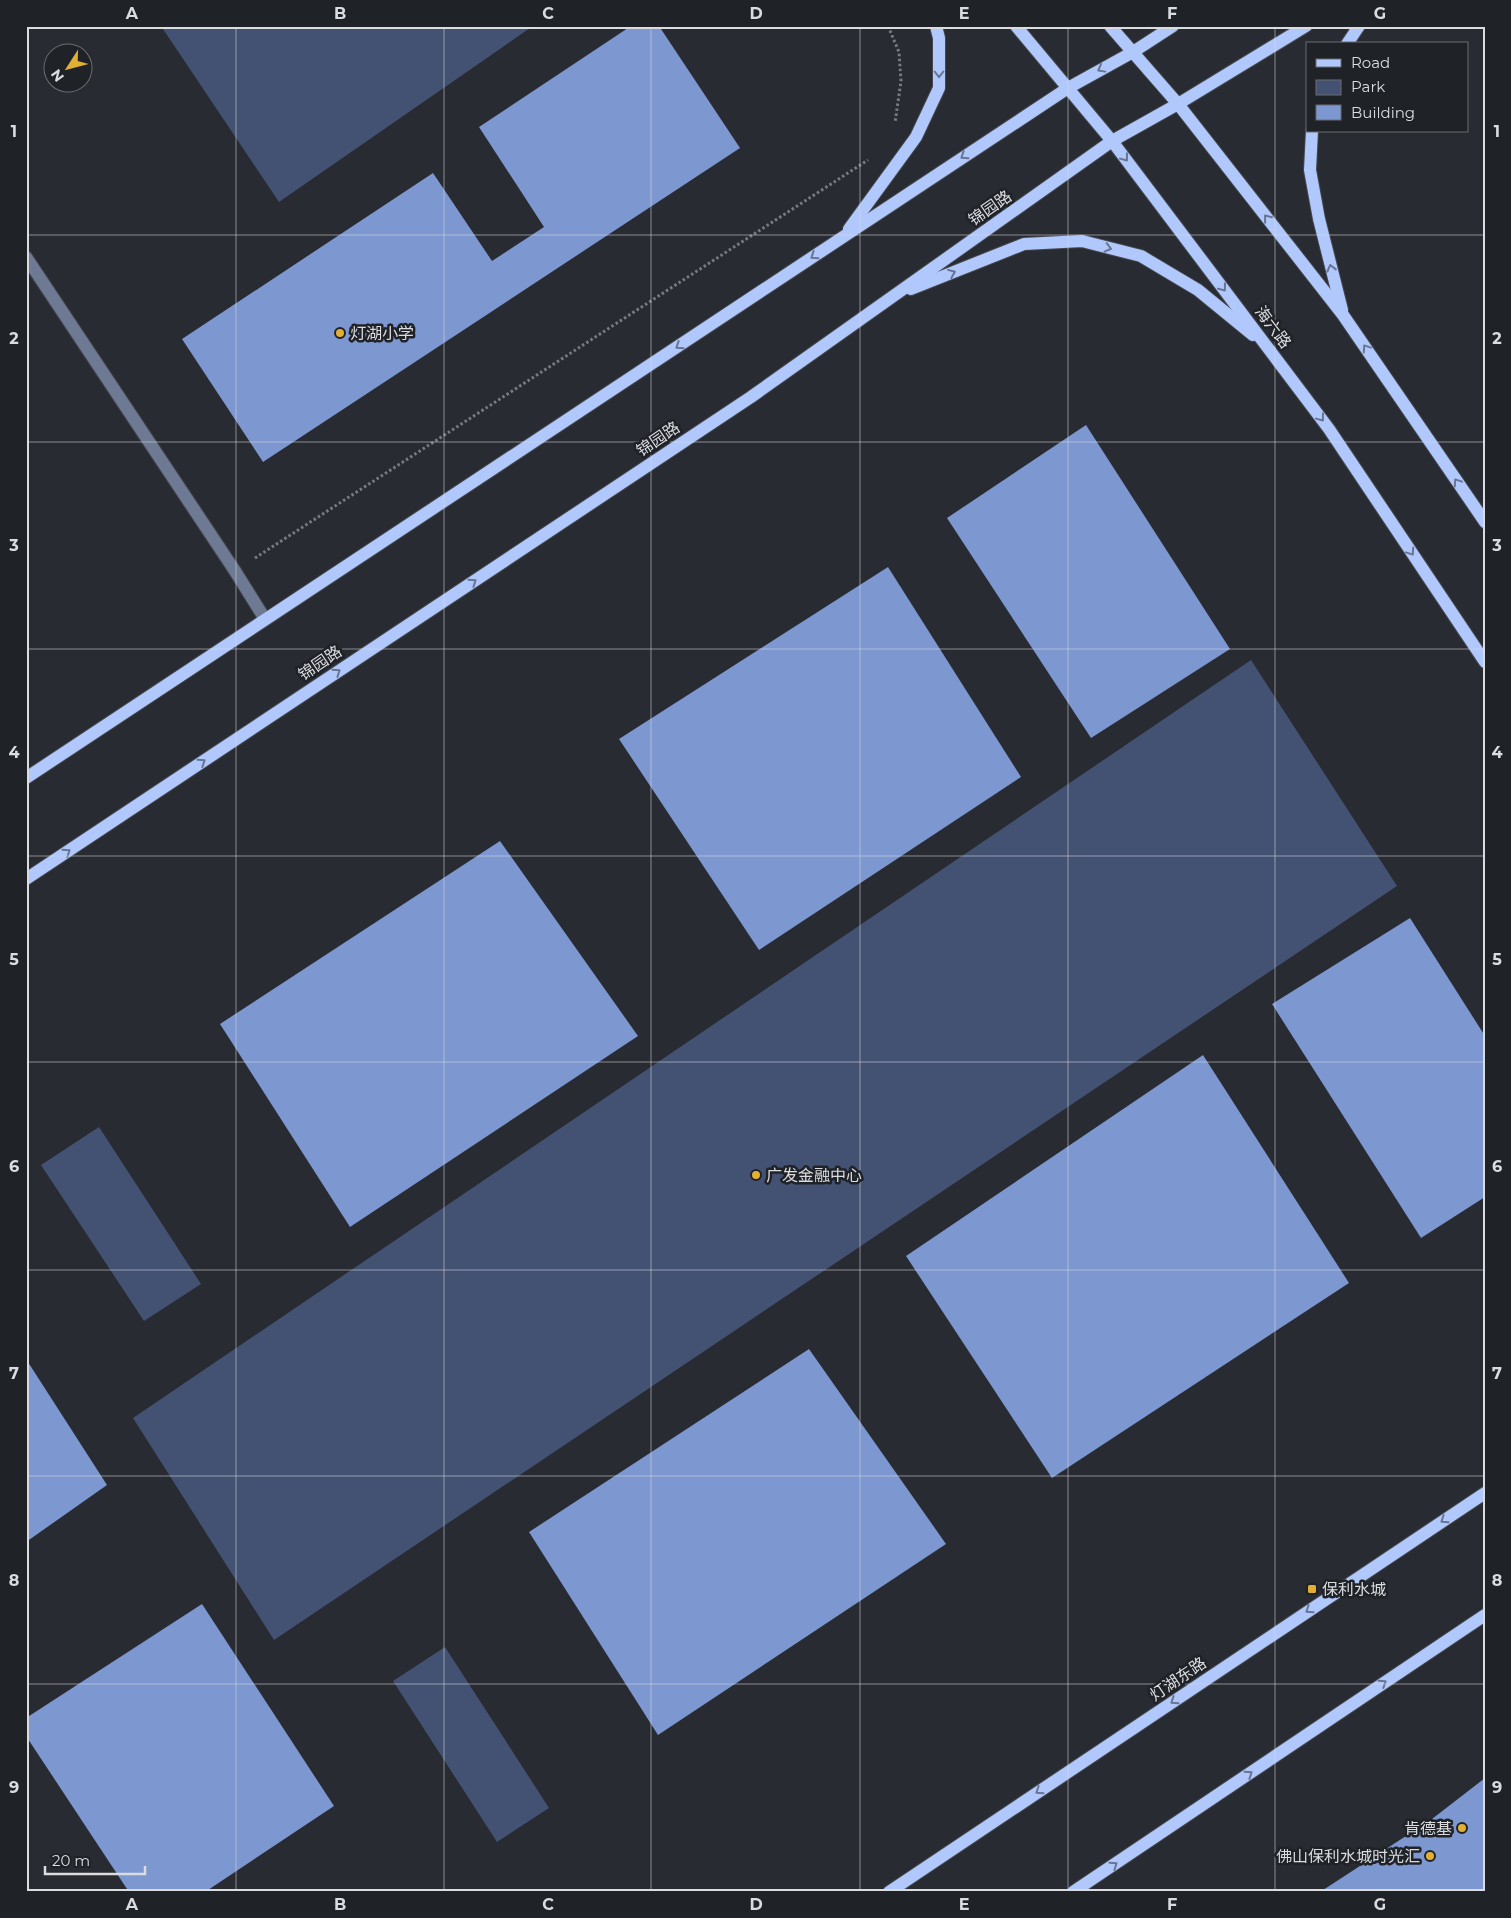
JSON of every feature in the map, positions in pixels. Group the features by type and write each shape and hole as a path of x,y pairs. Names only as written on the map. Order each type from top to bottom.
{"main road":[{"path":"843,237 916,137 939,88 939,38 936,26"},
{"name":"海六路","path":"1016,26 1112,141 1330,429 1485,662"},
{"path":"1110,26 1178,104 1343,315 1485,522"},
{"path":"26,778 1068,88 1133,52 1173,26"},
{"name":"锦园路","path":"26,879 750,397 1112,141 1178,104 1306,26"},
{"path":"1348,42 1359,26"},
{"path":"1312,132 1310,170 1319,219 1343,315"},
{"path":"891,298 1024,244 1082,241 1142,256 1198,290 1269,348"},
{"name":"灯湖东路","path":"889,1892 1485,1493"},
{"path":"1073,1892 1485,1615"}],"street":[{"path":"26,257 235,571 265,620"}],"path":[{"path":"888,26 899,52 901,81 894,124 890,131"},
{"path":"235,571 876,155"}],"green space":[{"path":"161,26 533,26 279,202"},
{"path":"1251,660 1397,886 274,1640 133,1418"},
{"path":"99,1127 201,1284 144,1321 41,1165"},
{"path":"445,1647 549,1808 497,1842 393,1681"}],"building":[{"path":"631,26 659,26 740,148 263,462 182,339 433,173 492,261 544,227 479,127"},
{"path":"1086,425 1230,649 1091,738 947,518"},
{"path":"888,567 1021,777 759,950 619,739"},
{"path":"500,841 638,1036 350,1227 220,1024"},
{"path":"1410,918 1485,1036 1485,1197 1421,1238 1272,1004"},
{"path":"1203,1055 1349,1283 1052,1478 906,1256"},
{"path":"809,1349 946,1544 658,1735 529,1532"},
{"path":"26,1359 107,1485 26,1542"},
{"path":"202,1604 334,1806 205,1892 129,1892 26,1736 26,1718"},
{"name":"佛山保利水城时光汇","path":"1485,1778 1485,1892 1320,1892 1432,1819"}],"place":[{"name":"灯湖小学","path":"340,333"},
{"name":"广发金融中心","path":"756,1175"},
{"name":"保利水城","path":"1312,1589"},
{"name":"肯德基","path":"1462,1828"},
{"name":"佛山保利水城时光汇","path":"1430,1856"}]}
